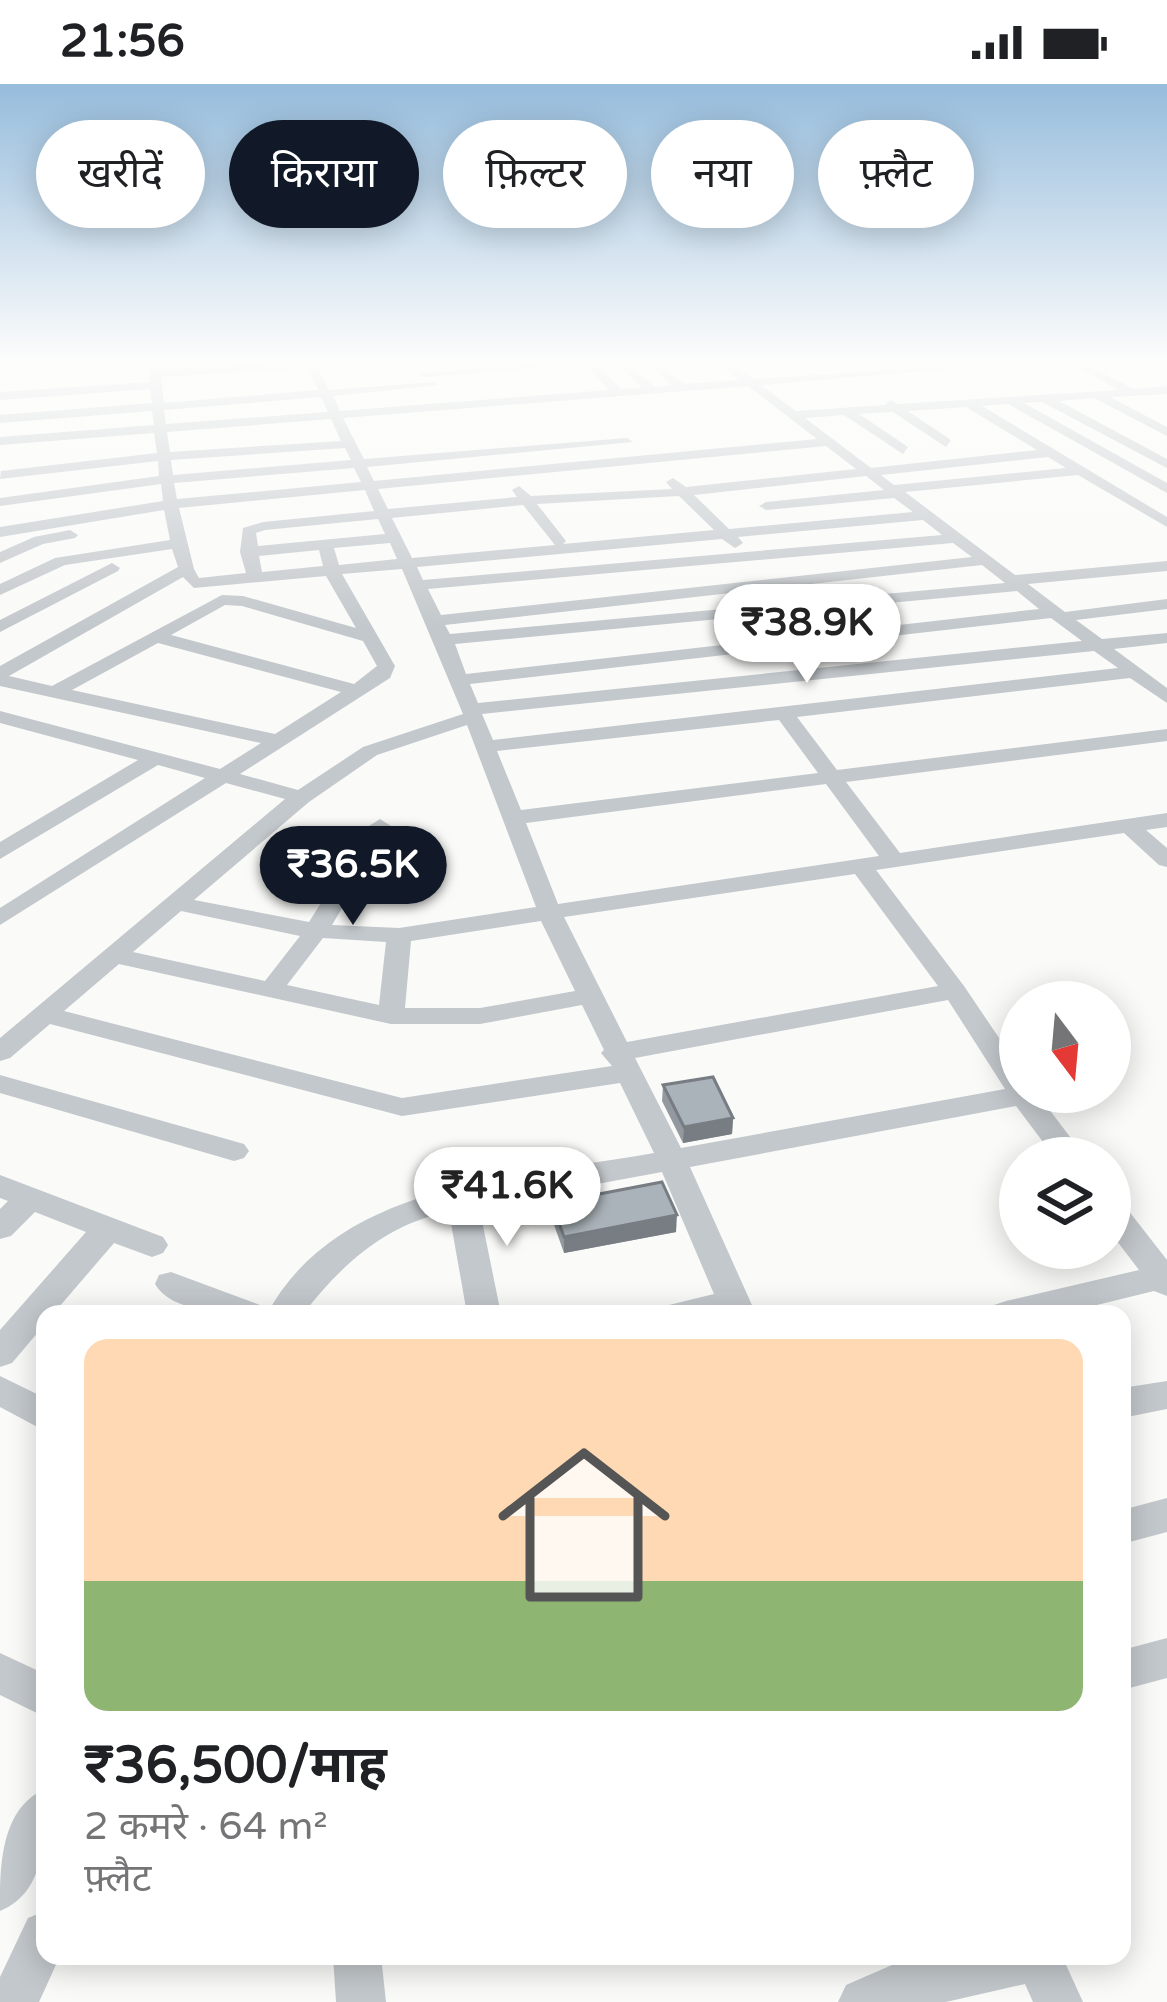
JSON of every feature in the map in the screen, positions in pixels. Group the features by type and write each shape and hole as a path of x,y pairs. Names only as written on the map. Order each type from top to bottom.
{"street":[{"path":"2,476 61,450"},
{"path":"165,450 178,574"},
{"path":"339,450 353,453"},
{"path":"351,450 439,631 550,914 672,1160 735,1305"},
{"path":"2,501 353,453 464,450"},
{"path":"579,450 635,513"},
{"path":"2,457 2,530 368,486 745,450"},
{"path":"840,450 1151,679 1167,697"},
{"path":"1042,450 1167,523"},
{"path":"1096,450 1167,489"},
{"path":"1140,450 1167,464"},
{"path":"255,580 248,552 248,531 254,528 381,512 622,498 1048,453"},
{"path":"649,458 751,557"},
{"path":"766,506 1078,471"},
{"path":"504,475 529,500 558,542"},
{"path":"0,561 56,536 173,513"},
{"path":"412,576 662,542 929,515"},
{"path":"648,527 724,613"},
{"path":"248,552 394,538"},
{"path":"61,561 178,574 194,583 333,573 412,576 681,564 959,538"},
{"path":"0,590 61,561 178,544"},
{"path":"0,918 274,740 373,683 386,666 333,573 325,544"},
{"path":"439,631 705,591 988,560"},
{"path":"0,561 35,572"},
{"path":"439,631 724,613 1167,566"},
{"path":"0,628 112,568"},
{"path":"0,677 178,574"},
{"path":"55,692 214,602 231,600 369,638"},
{"path":"459,680 1167,604"},
{"path":"153,637 358,691"},
{"path":"0,1052 301,796 370,751 472,714 1167,638"},
{"path":"0,677 274,740"},
{"path":"484,747 1151,679"},
{"path":"786,716 895,862"},
{"path":"0,718 301,796"},
{"path":"510,818 1167,735"},
{"path":"0,852 155,758"},
{"path":"172,902 315,933 399,935 1167,820"},
{"path":"268,992 315,933 380,826"},
{"path":"1129,826 1167,860"},
{"path":"862,867 999,1058"},
{"path":"391,1016 399,935"},
{"path":"112,955 391,1016 480,1016 588,996"},
{"path":"43,1015 402,1107 955,991"},
{"path":"0,1084 234,1151"},
{"path":"291,1305 318,1268 383,1219 462,1197 999,1096"},
{"path":"1037,1113 1055,1137"},
{"path":"0,1186 152,1245"},
{"path":"462,1197 482,1305"},
{"path":"0,1228 30,1198"},
{"path":"42,1305 108,1228"},
{"path":"1049,1305 1164,1281 1131,1237"},
{"path":"171,1284 225,1305"},
{"path":"0,1354 36,1312"},
{"path":"0,1390 36,1411"},
{"path":"1131,1401 1167,1395"},
{"path":"1131,1525 1167,1515"},
{"path":"1131,1668 1167,1658"},
{"path":"0,1673 36,1691"},
{"path":"0,1888 36,1826"},
{"path":"14,2002 36,1954"},
{"path":"357,1965 361,2002"},
{"path":"863,2002 892,1990 999,1965"},
{"path":"1041,1965 1058,2002"}],"building":[{"path":"713,1077 733,1118 684,1127 663,1085"},
{"path":"662,1182 677,1215 564,1237 552,1203"}]}
